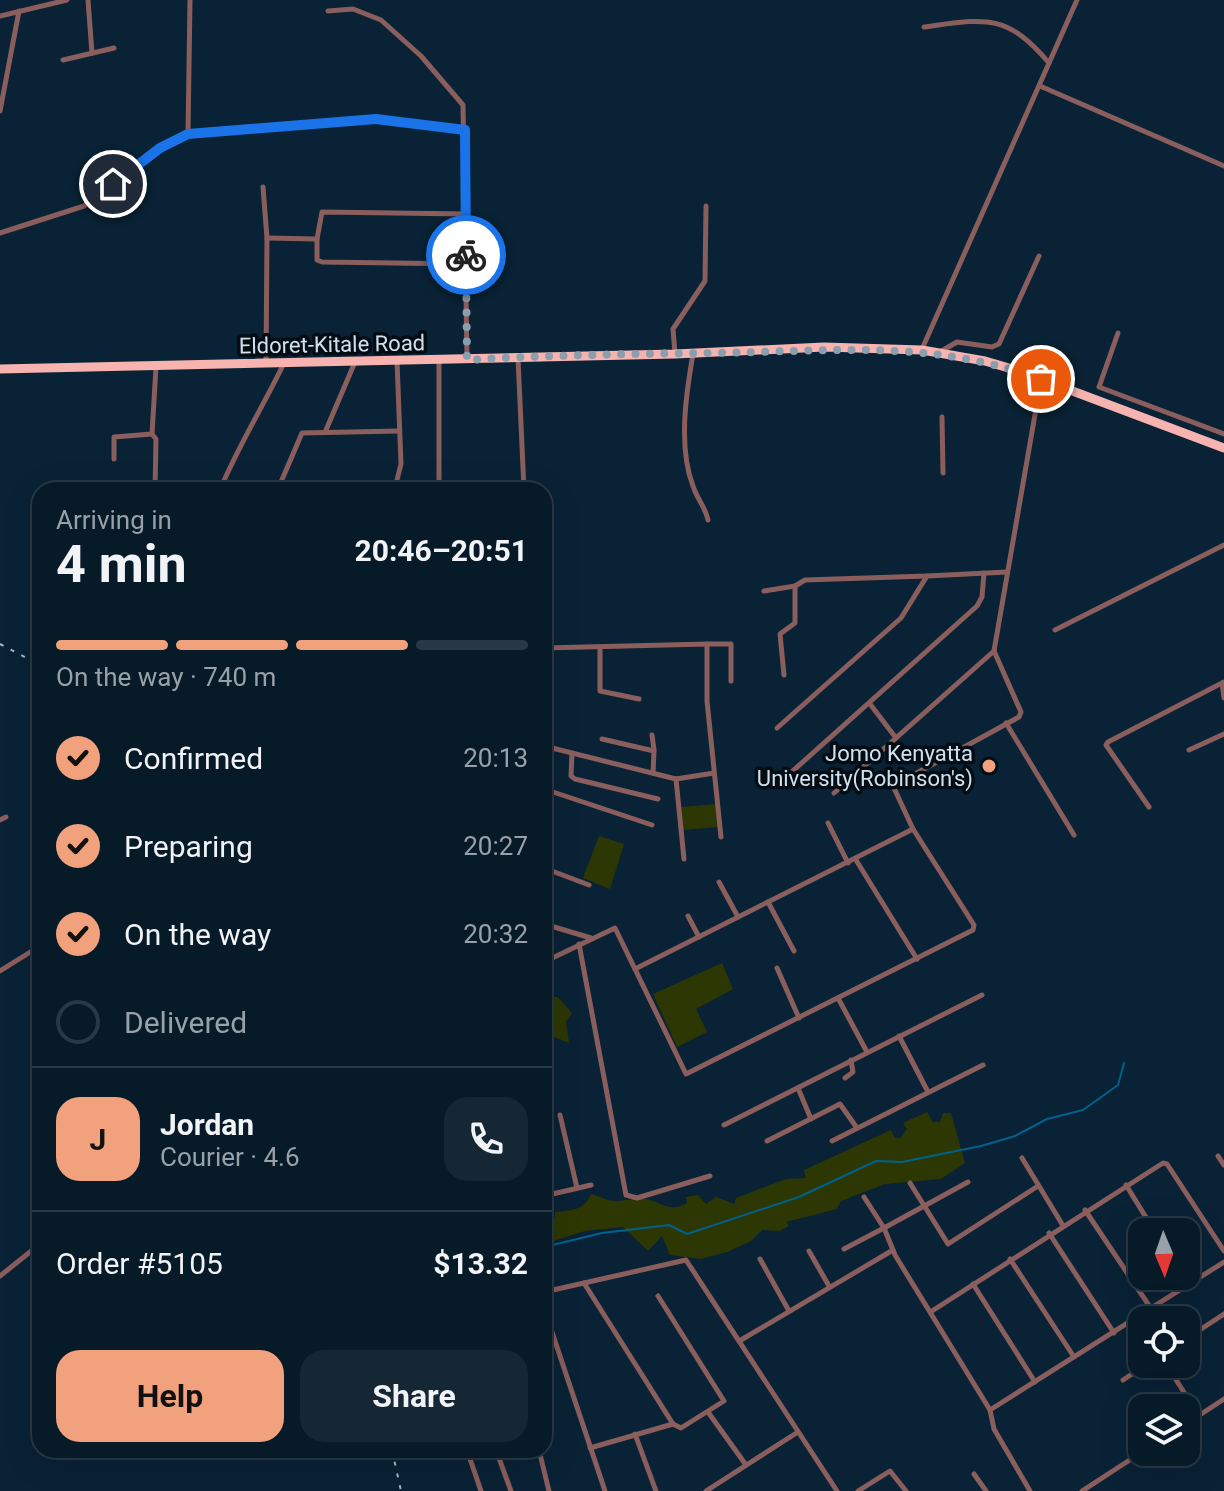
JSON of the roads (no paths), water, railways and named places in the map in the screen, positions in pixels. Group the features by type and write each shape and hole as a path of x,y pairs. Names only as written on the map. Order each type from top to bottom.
{"highway":[{"name":"Eldoret-Kitale Road","path":"0,369 467,360 824,347 922,350 985,361 1041,379 1224,448"}],"street":[{"path":"0,16 67,0"},
{"path":"88,0 92,53"},
{"path":"188,134 190,0"},
{"path":"922,350 1077,0"},
{"path":"0,111 19,11"},
{"path":"328,11 364,11 404,39 463,105 467,360"},
{"path":"924,27 989,20 999,22 1049,63"},
{"path":"63,60 114,48"},
{"path":"1040,86 1224,166"},
{"path":"0,233 26,228 84,206 160,148 188,134 376,119 465,130"},
{"path":"263,187 267,238 266,363"},
{"path":"675,354 673,329 705,281 706,206"},
{"path":"466,214 322,212 317,239 317,260 322,262 466,264"},
{"path":"267,238 317,239"},
{"path":"937,353 957,342 992,347 999,344 1039,256"},
{"path":"1118,333 1099,387 1224,434"},
{"path":"693,353 687,395 686,446 693,487 705,506 708,520"},
{"path":"518,358 524,482"},
{"path":"397,360 401,464 397,480"},
{"path":"439,360 439,482"},
{"path":"326,431 356,361"},
{"path":"223,482 241,441 254,426 284,363"},
{"path":"155,482 156,439 152,434 156,366"},
{"path":"552,958 615,928 686,1074 973,930 974,925 913,829 893,786 1021,712 994,651 1041,379"},
{"path":"942,417 943,473"},
{"path":"281,482 299,438 307,431 399,431"},
{"path":"114,459 114,437 152,434"},
{"path":"1055,630 1224,545"},
{"path":"764,591 795,586 805,580 1007,572"},
{"path":"776,786 977,606 982,597 984,573"},
{"path":"777,728 901,618 927,576"},
{"path":"784,675 780,634 795,623 795,586"},
{"path":"707,644 721,837"},
{"path":"552,648 731,644 731,681"},
{"path":"600,648 600,691 639,699"},
{"path":"834,793 994,651"},
{"path":"1149,807 1106,745 1108,742 1223,683 1224,698"},
{"path":"870,704 896,738"},
{"path":"1006,723 1074,835"},
{"path":"1189,750 1224,734"},
{"path":"652,735 653,773"},
{"path":"602,739 654,751"},
{"path":"552,748 676,779 714,773"},
{"path":"572,753 571,776 575,779 658,799"},
{"path":"676,779 684,859"},
{"path":"552,792 652,825"},
{"path":"828,823 848,863"},
{"path":"635,969 913,829"},
{"path":"856,860 917,959"},
{"path":"552,871 589,885"},
{"path":"719,882 738,917"},
{"path":"768,902 794,951"},
{"path":"688,916 699,937"},
{"path":"552,926 592,938"},
{"path":"579,944 626,1195 637,1198 710,1176"},
{"path":"0,971 32,951"},
{"path":"777,968 799,1018"},
{"path":"724,1125 982,995"},
{"path":"838,998 867,1052"},
{"path":"899,1036 928,1092"},
{"path":"845,1078 853,1072 851,1060"},
{"path":"832,1141 983,1065"},
{"path":"798,1088 811,1119"},
{"path":"767,1141 842,1104 857,1128"},
{"path":"560,1115 577,1188"},
{"path":"1218,1156 1224,1165"},
{"path":"1022,1158 1062,1224"},
{"path":"932,1311 1062,1224 1163,1163 1167,1164 1224,1251"},
{"path":"844,1249 968,1182"},
{"path":"910,1183 948,1244 1038,1186"},
{"path":"552,1194 591,1185"},
{"path":"1126,1185 1146,1218"},
{"path":"864,1197 990,1410 994,1429 1030,1491"},
{"path":"1085,1210 1149,1306"},
{"path":"1049,1233 1114,1333"},
{"path":"0,1276 32,1250"},
{"path":"741,1340 893,1250"},
{"path":"809,1251 829,1286"},
{"path":"760,1259 789,1311"},
{"path":"1010,1259 1074,1357"},
{"path":"552,1290 686,1260 837,1491"},
{"path":"1200,1278 1224,1262"},
{"path":"584,1283 673,1424 681,1428 723,1403 723,1398 658,1296"},
{"path":"973,1284 1035,1382"},
{"path":"1158,1306 1182,1290"},
{"path":"1200,1330 1224,1314"},
{"path":"990,1410 1128,1325"},
{"path":"552,1332 605,1491"},
{"path":"1123,1380 1128,1377"},
{"path":"1200,1415 1224,1399"},
{"path":"708,1412 746,1465"},
{"path":"590,1448 673,1424"},
{"path":"706,1491 798,1432"},
{"path":"635,1434 656,1491"},
{"path":"470,1458 481,1491"},
{"path":"499,1458 511,1491"},
{"path":"541,1458 549,1491"},
{"path":"1082,1491 1128,1461"},
{"path":"858,1491 890,1471 906,1491"},
{"path":"974,1474 986,1491"}],"waterway":[{"path":"552,1245 602,1233 669,1225 687,1234 799,1197 876,1161 902,1162 1015,1136 1047,1119 1083,1110 1118,1085 1124,1063"}],"railway":[{"path":"0,644 32,661"},
{"path":"394,1458 401,1491"}],"place":[{"name":"Jomo Kenyatta University(Robinson's)","path":"989,766"}]}
